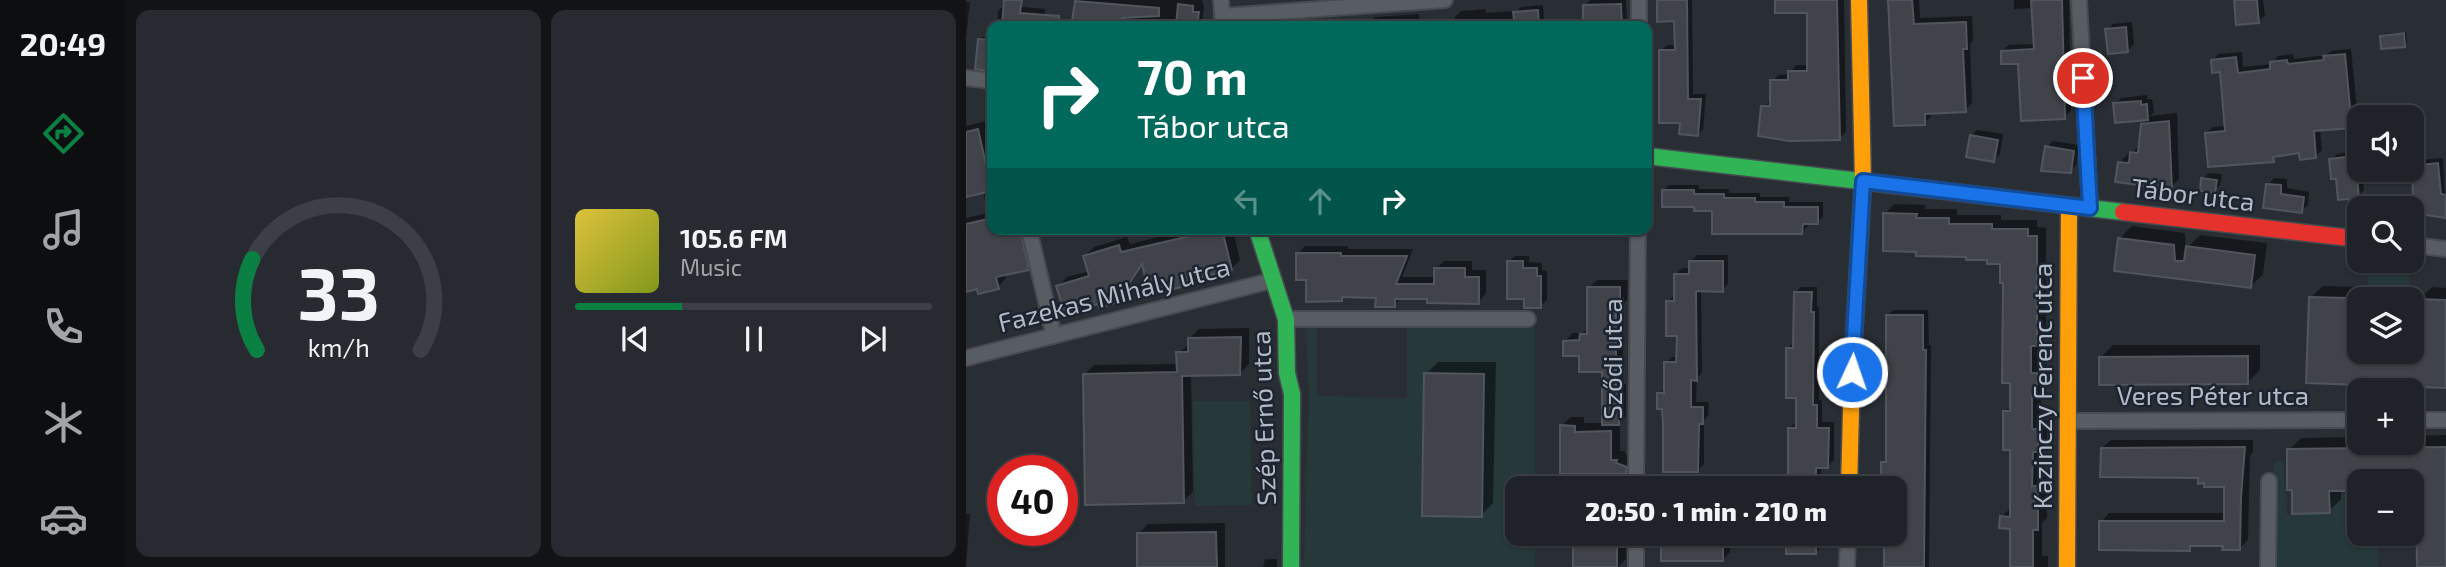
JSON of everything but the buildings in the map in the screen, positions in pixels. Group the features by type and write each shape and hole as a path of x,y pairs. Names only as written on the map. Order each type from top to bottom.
{"street":[{"path":"1221,0 1223,21 1445,0"},
{"path":"1639,0 1639,21"},
{"path":"1849,476 1852,372 1863,181 1859,0"},
{"path":"2079,0 2090,208"},
{"path":"966,78 987,80"},
{"name":"Tábor utca","path":"1652,157 2347,238"},
{"name":"Kazinczy Ferenc utca","path":"2067,567 2069,206"},
{"path":"1031,235 1054,336"},
{"name":"Szép Ernő utca","path":"1259,235 1286,319 1287,373 1292,394 1291,567"},
{"name":"Sződi utca","path":"1636,476 1638,235"},
{"path":"2424,246 2446,249"},
{"name":"Fazekas Mihály utca","path":"966,358 1274,280"},
{"path":"1286,319 1528,319"},
{"name":"Veres Péter utca","path":"2068,421 2347,420"},
{"path":"2424,420 2446,420"},
{"path":"2268,567 2269,481"},
{"path":"1636,546 1636,567"},
{"path":"1847,546 1847,567"}],"shaded area":[{"path":"2368,273 2409,273 2409,287 2368,287"},
{"path":"1407,325 1535,325 1535,476 1505,476 1505,546 1535,546 1535,567 1299,567 1299,561 1304,560 1309,397 1306,326 1317,326 1317,396 1407,398"},
{"path":"1193,401 1250,401 1252,505 1195,506"},
{"path":"2274,462 2283,462 2287,515 2332,514 2332,494 2347,494 2347,546 2379,546 2378,567 2272,567"}],"traffic: fast":[{"path":"1652,157 2123,212"},
{"path":"1259,235 1286,319 1287,373 1292,394 1291,567"}],"traffic: slow":[{"path":"1849,476 1852,372 1863,182 1859,0"},
{"path":"2067,567 2069,206"}],"traffic: jam":[{"path":"2123,212 2347,238"}],"route":[{"path":"1852,372 1863,181 2090,208 2083,78"}]}
